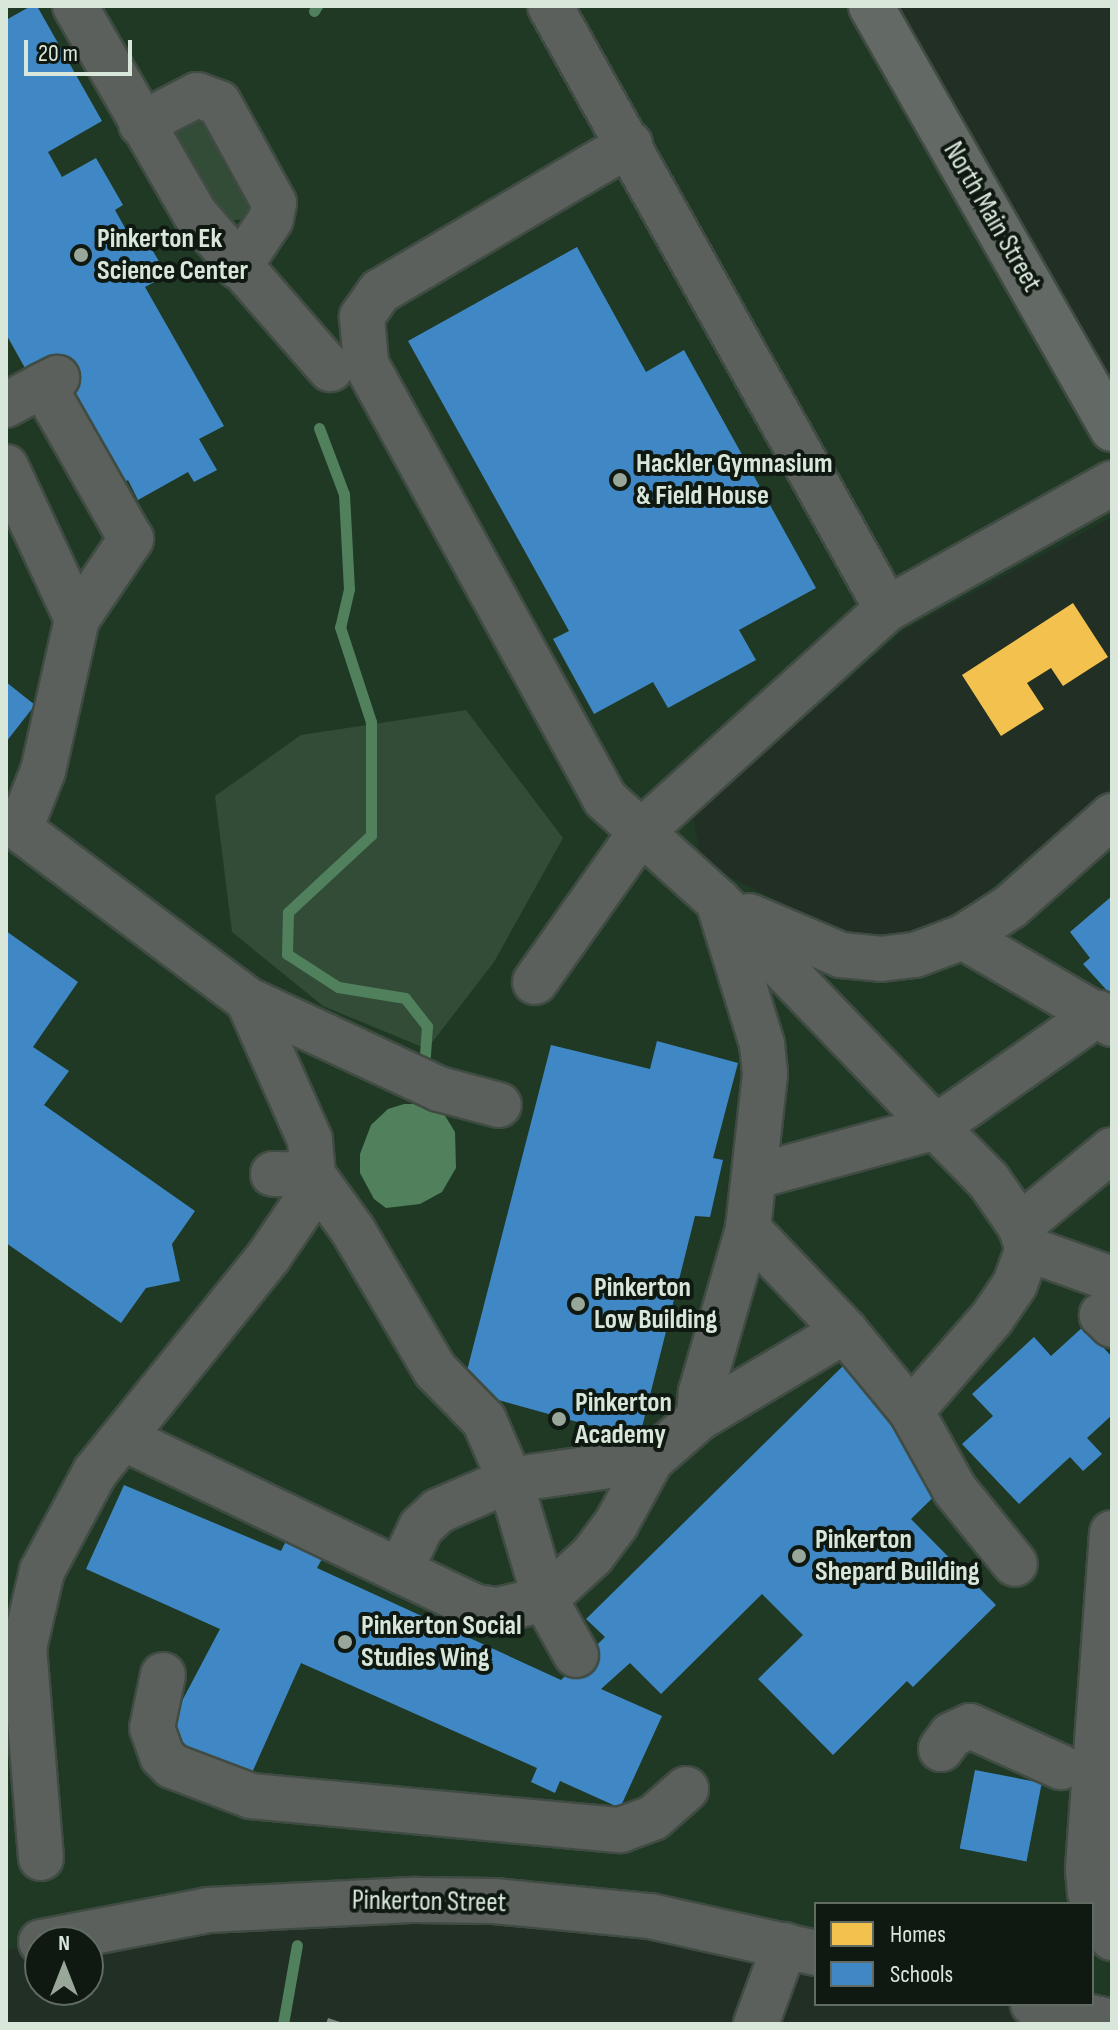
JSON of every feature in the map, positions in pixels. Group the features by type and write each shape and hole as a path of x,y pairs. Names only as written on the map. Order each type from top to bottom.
{"main road":[{"name":"North Main Street","path":"871,6 1112,429"}],"street":[{"path":"75,6 195,214 330,369"},
{"path":"550,6 630,144 887,609"},
{"path":"141,124 197,95 219,103 274,203 271,219 239,267"},
{"path":"630,144 380,291 367,303 362,339 374,386 598,785 620,816 718,901 989,1181 1024,1237 1112,1279"},
{"path":"35,390 131,539 77,619 43,771 13,824 128,935 248,1000 439,1089 499,1105"},
{"path":"6,467 77,619"},
{"path":"535,982 641,832 887,609 1112,483"},
{"path":"718,901 841,955 881,959 915,955 963,937 1010,907 1112,816"},
{"path":"699,1418 701,1392 748,1229 757,1176 765,1074 762,1044 718,901"},
{"path":"757,1176 936,1127 1106,1019 963,937"},
{"path":"41,1858 24,1675 28,1622 54,1542 95,1472 125,1439 269,1256 303,1206 293,1175 310,1140 248,1000"},
{"path":"911,1411 992,1318 1015,1284 1024,1237 1112,1150"},
{"path":"293,1175 352,1229 435,1370 484,1420 510,1480 545,1599 576,1655"},
{"path":"748,1229 845,1331 911,1411 955,1490 1015,1564"},
{"path":"1112,1309 1102,1315 1112,1325"},
{"path":"125,1439 476,1607 498,1610 545,1599 592,1556 616,1524 651,1460 699,1418 845,1331"},
{"path":"400,1571 421,1527 438,1511 510,1480 651,1460"},
{"path":"1112,1533 1088,1870 1090,1892 1112,1938"},
{"path":"163,1675 152,1728 162,1756 172,1766 251,1796 620,1830 653,1818 686,1789"},
{"path":"941,1749 951,1735 970,1726 1061,1767"},
{"name":"Pinkerton Street","path":"104,1930 208,1910 416,1900 573,1907 650,1916 801,1949"},
{"path":"756,2024 801,1949"},
{"path":"1042,2006 1112,2022"}],"shaded area":[{"name":"Pinkerton Academy","path":"6,6 872,6 1112,428 1112,517 903,631 693,816 702,863 836,930 872,938 930,926 978,899 1112,786 1112,2022 1094,2006 1094,1902 814,1902 814,1953 573,1907 104,1934 104,1926 24,1926 24,1946 6,1951"},
{"path":"200,112 231,177 239,178 255,205 252,219 233,220 218,211 168,131"},
{"path":"466,710 563,838 494,962 427,1049 323,1006 232,932 215,796 301,735"},
{"path":"404,1104 420,1104 444,1114 455,1132 456,1168 442,1192 420,1204 386,1208 374,1199 360,1173 360,1154 371,1125 388,1109"}],"building: Homes":[{"path":"1073,603 1108,657 1063,686 1051,668 1027,683 1044,709 1001,736 962,675"}],"building: Schools":[{"name":"Pinkerton Ek Science Center","path":"31,6 37,6 102,121 48,152 62,177 96,158 123,205 115,210 129,235 140,229 167,275 145,287 224,426 199,439 217,470 194,482 188,472 138,500 128,480 118,486 30,377 6,334 6,20"},
{"name":"Hackler Gymnasium & Field House","path":"577,247 646,372 684,350 816,588 739,630 756,660 668,708 653,682 594,714 553,639 569,631 408,341"},
{"path":"6,682 35,705 6,742"},
{"path":"1112,896 1112,996 1083,964 1090,958 1070,932"},
{"path":"6,931 78,982 33,1047 69,1071 44,1105 195,1211 172,1244 180,1281 146,1288 121,1323 6,1243"},
{"name":"Pinkerton Low Building","path":"657,1041 738,1063 713,1158 723,1160 710,1217 695,1216 639,1439 462,1390 551,1045 650,1069"},
{"path":"1084,1326 1112,1357 1112,1415 1087,1438 1102,1454 1083,1471 1070,1457 1019,1504 962,1444 993,1416 972,1394 1034,1337 1051,1356"},
{"path":"845,1364 956,1475 911,1519 996,1605 913,1687 907,1681 833,1755 758,1679 803,1635 762,1594 661,1694 630,1663 601,1689 662,1716 620,1808 560,1781 555,1793 531,1782 537,1768 301,1663 251,1775 163,1737 220,1629 86,1569 124,1485 281,1551 286,1541 322,1559 317,1568 561,1680 605,1637 586,1619"},
{"path":"975,1770 1042,1783 1026,1862 960,1849"}],"building: Other":[{"path":"328,2018 346,2024 326,2024"}],"waterway":[{"path":"314,11 317,6"},
{"path":"319,428 344,494 349,589 340,627 371,722 371,835 288,912 287,954 338,987 405,998 427,1026 425,1056"},
{"path":"283,2024 297,1945"}],"place":[{"name":"Pinkerton Ek Science Center","path":"81,255"},
{"name":"Hackler Gymnasium & Field House","path":"620,480"},
{"name":"Pinkerton Low Building","path":"578,1304"},
{"name":"Pinkerton Academy","path":"559,1419"},
{"name":"Pinkerton Shepard Building","path":"799,1556"},
{"name":"Pinkerton Social Studies Wing","path":"345,1642"}]}
